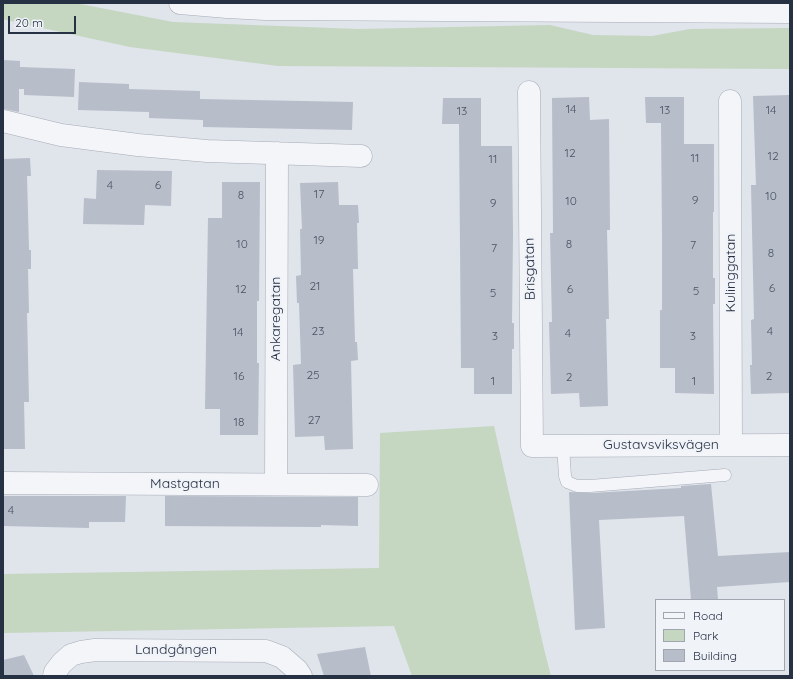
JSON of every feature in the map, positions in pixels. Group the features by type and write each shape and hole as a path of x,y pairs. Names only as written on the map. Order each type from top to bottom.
{"street":[{"path":"180,3 265,9 503,6 790,12"},
{"name":"Brisgatan","path":"529,92 532,446"},
{"name":"Kulinggatan","path":"730,100 731,445"},
{"path":"3,121 61,135 138,145 207,151 361,156"},
{"name":"Ankaregatan","path":"276,484 277,153"},
{"name":"Gustavsviksvägen","path":"532,446 790,445"},
{"name":"Mastgatan","path":"3,483 367,485"},
{"name":"Landgången","path":"54,676 55,672 62,663 71,655 95,650 266,651 282,657 293,666 301,676"}],"lane":[{"path":"563,446 565,476 567,482 577,486 725,475"}],"green space":[{"path":"3,3 75,3 173,22 358,29 550,25 593,35 652,36 690,29 790,28 790,69 278,66 130,47 10,21 3,19"},
{"path":"494,426 551,676 412,676 394,626 3,633 3,574 379,568 380,433"}],"building":[{"path":"3,60 20,61 20,67 75,69 74,97 24,95 24,89 19,89 19,112 3,109"},
{"path":"79,82 129,84 129,89 200,91 200,99 353,102 352,130 203,127 203,120 149,118 149,112 78,110"},
{"path":"790,95 790,393 751,394 751,320 754,319 751,185 756,185 753,96"},
{"path":"589,97 590,120 609,119 610,230 607,230 609,319 606,319 608,406 580,407 579,393 551,394 549,322 552,322 550,233 553,233 552,98"},
{"path":"645,97 684,97 684,144 714,144 714,394 675,393 675,368 660,368 660,310 662,310 661,123 646,123"},
{"path":"443,98 481,98 481,146 512,146 512,323 514,323 514,349 512,349 512,394 474,394 474,368 461,368 459,124 442,124"},
{"path":"30,158 31,176 27,176 29,250 31,250 31,269 28,269 29,313 27,313 29,402 24,402 25,449 3,449 3,159"},
{"path":"97,170 172,171 171,206 145,205 144,225 83,224 84,198 96,199"},
{"path":"222,182 260,182 259,301 257,301 257,363 259,363 258,435 220,435 220,409 205,409 208,218 222,218"},
{"path":"338,182 339,205 358,205 358,269 353,269 355,342 357,342 358,360 351,361 353,449 325,450 324,436 295,437 293,365 301,364 299,303 297,303 296,276 301,275 300,229 302,229 300,183"},
{"path":"711,484 718,556 790,552 790,582 717,587 718,599 691,599 684,516 599,520 605,628 575,630 569,492 591,493 681,488 681,486"},
{"path":"3,496 126,496 125,522 89,522 89,528 3,526"},
{"path":"165,496 358,497 358,526 165,526"},
{"path":"365,647 371,676 324,676 317,654"},
{"path":"24,655 34,676 3,676 3,660"}]}
